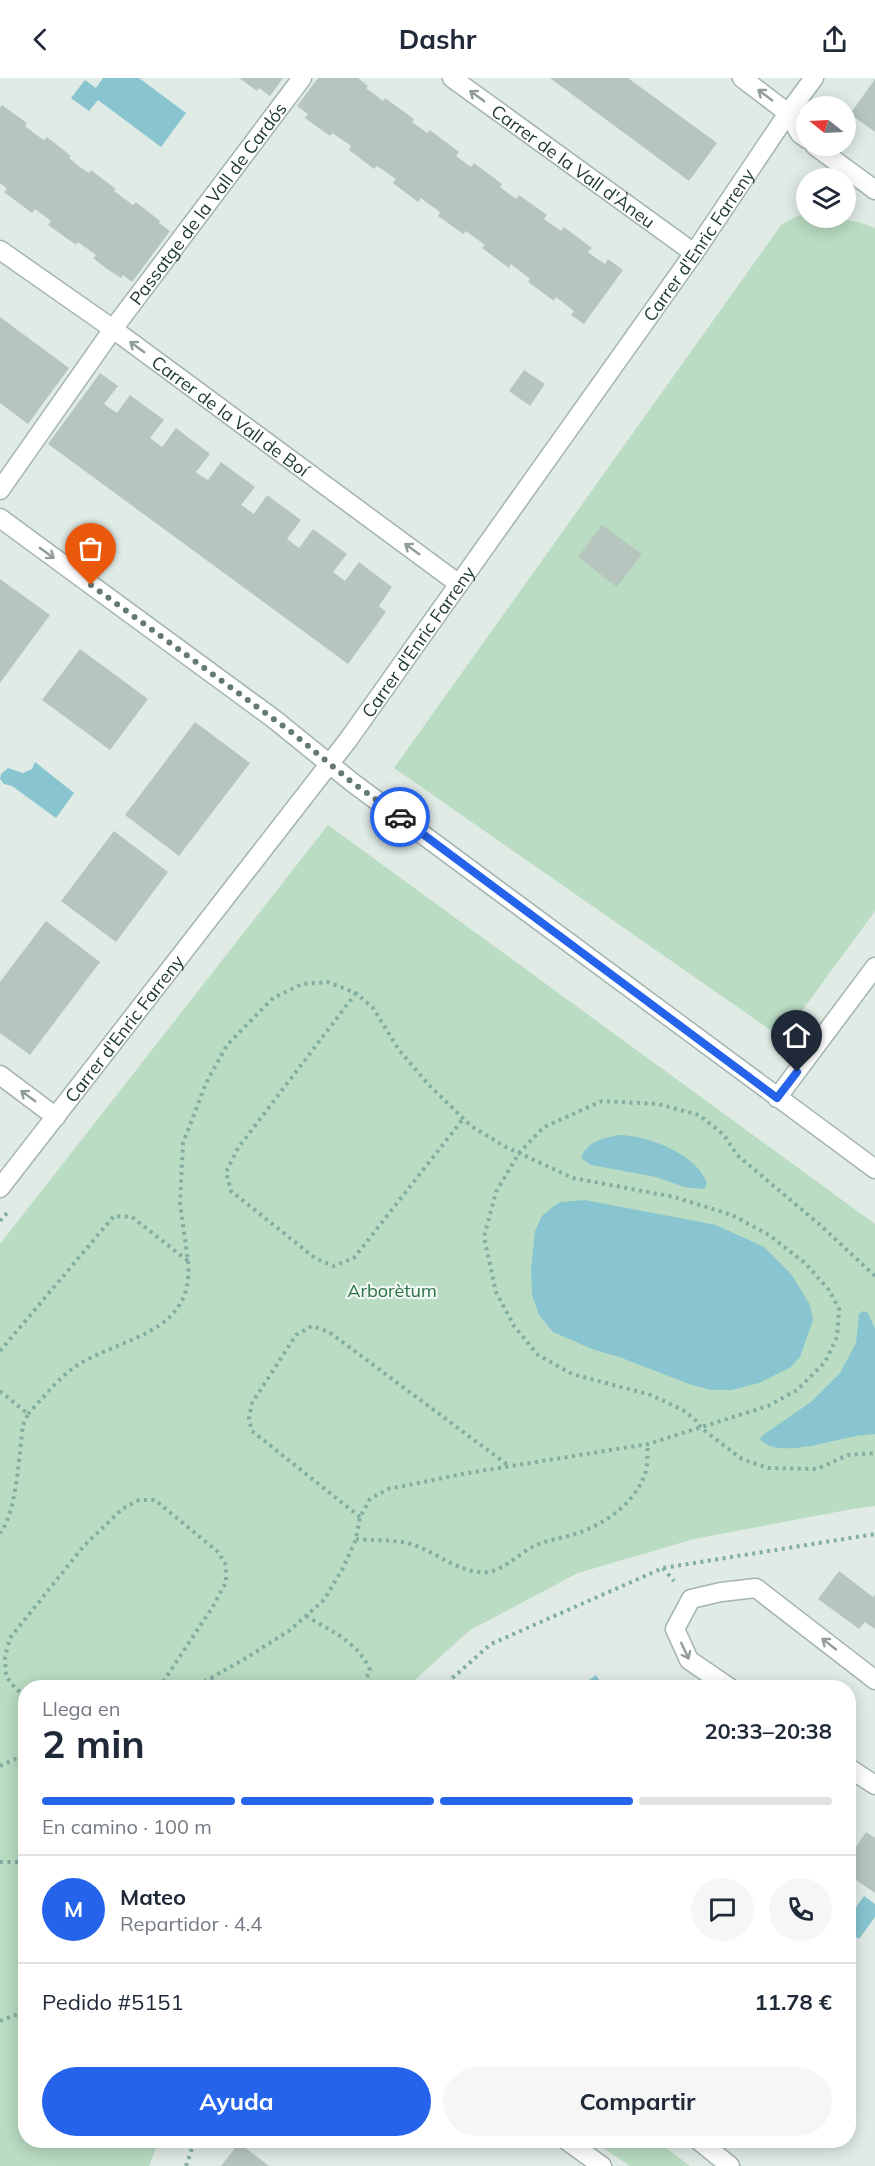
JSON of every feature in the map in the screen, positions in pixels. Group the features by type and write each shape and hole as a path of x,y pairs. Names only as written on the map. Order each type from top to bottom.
{"street":[{"name":"Passatge de la Vall de Cardós","path":"0,490 113,329 302,78"},
{"name":"Carrer de la Vall d'Àneu","path":"452,78 694,253"},
{"path":"742,78 788,113 796,127"},
{"name":"Carrer d'Enric Farreny","path":"0,1188 348,740 694,253 814,78"},
{"path":"829,156 875,190"},
{"name":"Carrer de la Vall de Boí","path":"0,250 113,329 459,584"},
{"path":"0,518 274,719 329,763 875,1169"},
{"path":"777,1098 875,967"},
{"path":"0,1075 56,1117"},
{"path":"718,1680 689,1660 675,1629 691,1599 721,1592 756,1588 875,1680"},
{"path":"856,1773 875,1785"},
{"path":"577,2148 602,2166"},
{"path":"708,2148 730,2166"}],"path":[{"path":"0,1533 4,1528 14,1496 23,1425 28,1414 72,1369 98,1354 146,1335 166,1322 182,1302 190,1277 180,1203 183,1143 206,1083 228,1045 273,998 302,984 328,982 356,993 373,1008 399,1050 429,1085 471,1126 519,1153 573,1178 674,1197 732,1215 769,1235 805,1263 829,1290 839,1309 837,1337 825,1362 797,1390 768,1406 648,1444 388,1489 370,1499 360,1517 356,1539 343,1568 324,1600 290,1630 208,1680"},
{"path":"356,993 238,1148 226,1172 231,1191 315,1258 333,1266 354,1258 463,1119"},
{"path":"875,1276 819,1224 737,1155 724,1135 699,1115 658,1104 602,1101 544,1127 519,1153 496,1192 484,1237 496,1292 514,1326 538,1355 572,1374 651,1395 683,1410 698,1422 701,1428 742,1459 768,1468 817,1469 848,1455 875,1453"},
{"path":"0,1351 114,1216 132,1217 188,1261"},
{"path":"360,1517 252,1431 249,1419 252,1403 296,1335 312,1326 329,1332 510,1467"},
{"path":"0,1391 28,1414"},
{"path":"356,1539 410,1544 480,1573 498,1569 532,1547 557,1537 579,1533 609,1518 624,1507 646,1470 648,1444"},
{"path":"18,1690 6,1676 5,1657 10,1638 83,1547 122,1509 139,1500 155,1500 218,1552 226,1564 226,1582 212,1608 164,1680"},
{"path":"450,1680 491,1644 663,1568 875,1534"},
{"path":"306,1616 344,1639 364,1657 370,1670 366,1680"},
{"path":"212,1680 215,1676"},
{"path":"0,1766 18,1758"},
{"path":"0,1862 18,1862"},
{"path":"0,2021 18,2014"},
{"path":"186,2166 192,2148"}],"green space":[{"path":"796,217 796,228 856,228 856,222 875,228 875,911 782,1038 394,768 782,224"},
{"name":"Arborètum","path":"328,825 875,1224 875,1506 694,1539 578,1573 470,1630 415,1680 18,1680 18,2148 156,2148 149,2166 0,2166 0,1244"},
{"path":"603,2148 666,2148 690,2166 630,2166"}],"water":[{"path":"103,78 139,78 186,113 161,147 98,100 89,111 71,98 85,80 96,88"},
{"path":"35,762 74,793 56,818 12,786 4,784 0,779 1,774 8,768 23,773 32,769"},
{"path":"619,1135 643,1139 671,1149 694,1164 707,1184 704,1189 684,1187 656,1177 591,1165 581,1158 592,1144"},
{"path":"585,1200 716,1225 764,1247 791,1274 810,1305 813,1320 800,1357 791,1367 759,1383 731,1390 711,1390 592,1349 553,1332 539,1315 532,1295 531,1269 535,1231 542,1216 554,1206 561,1202"},
{"path":"863,1311 868,1313 875,1329 875,1434 803,1447 778,1448 767,1445 760,1439 763,1435 811,1402 840,1373 856,1343 859,1314"},
{"path":"596,1675 599,1680 589,1680"},
{"path":"864,1896 875,1904 875,1917 859,1939 856,1937 856,1907"}],"building":[{"path":"239,78 283,78 270,96 259,88 257,91"},
{"path":"318,78 358,78 368,86 366,88 383,101 385,98 414,119 412,122 427,133 430,130 459,152 456,156 471,167 474,163 502,184 500,187 516,199 519,195 547,215 544,219 561,231 564,227 592,248 588,252 596,258 605,264 608,259 623,270 584,324 571,315 574,311 556,297 554,301 528,282 530,279 511,264 509,268 482,248 485,245 466,231 463,234 438,216 440,212 421,198 418,202 393,183 396,179 377,166 374,169 349,150 351,146 332,133 330,136 305,118 308,114 297,106"},
{"path":"550,78 628,78 717,143 689,181"},
{"path":"875,79 875,132 856,118 856,106"},
{"path":"2,105 27,123 25,126 35,134 44,140 47,137 71,156 69,158 80,167 89,173 91,170 133,205 136,202 170,231 132,282 123,275 121,278 107,269 93,258 96,255 78,242 76,245 48,225 51,221 35,209 32,213 4,192 7,189 0,183 0,108"},
{"path":"0,317 69,368 28,424 0,403"},
{"path":"524,370 545,384 530,406 509,391"},
{"path":"100,373 118,386 104,404 117,413 130,395 164,420 150,438 162,447 176,428 210,454 196,472 201,476 208,480 221,462 255,487 241,505 254,514 267,495 301,520 287,539 299,548 313,529 347,554 333,572 345,581 359,562 392,587 379,606 386,612 348,664 48,444"},
{"path":"602,525 642,554 617,587 578,557"},
{"path":"0,579 50,615 0,683"},
{"path":"80,649 148,699 110,750 42,700"},
{"path":"195,722 250,763 179,856 125,815"},
{"path":"114,831 168,872 116,942 61,901"},
{"path":"46,921 100,962 30,1055 0,1033 0,982"},
{"path":"839,1571 873,1597 875,1594 875,1629 865,1622 859,1629 818,1599"},
{"path":"866,1832 875,1838 875,1893 856,1880 856,1847"},
{"path":"235,2148 246,2148 269,2166 221,2166"}],"way so far":[{"path":"91,585 290,731 353,783 400,817"}],"route":[{"path":"400,817 777,1098 797,1072"}]}
